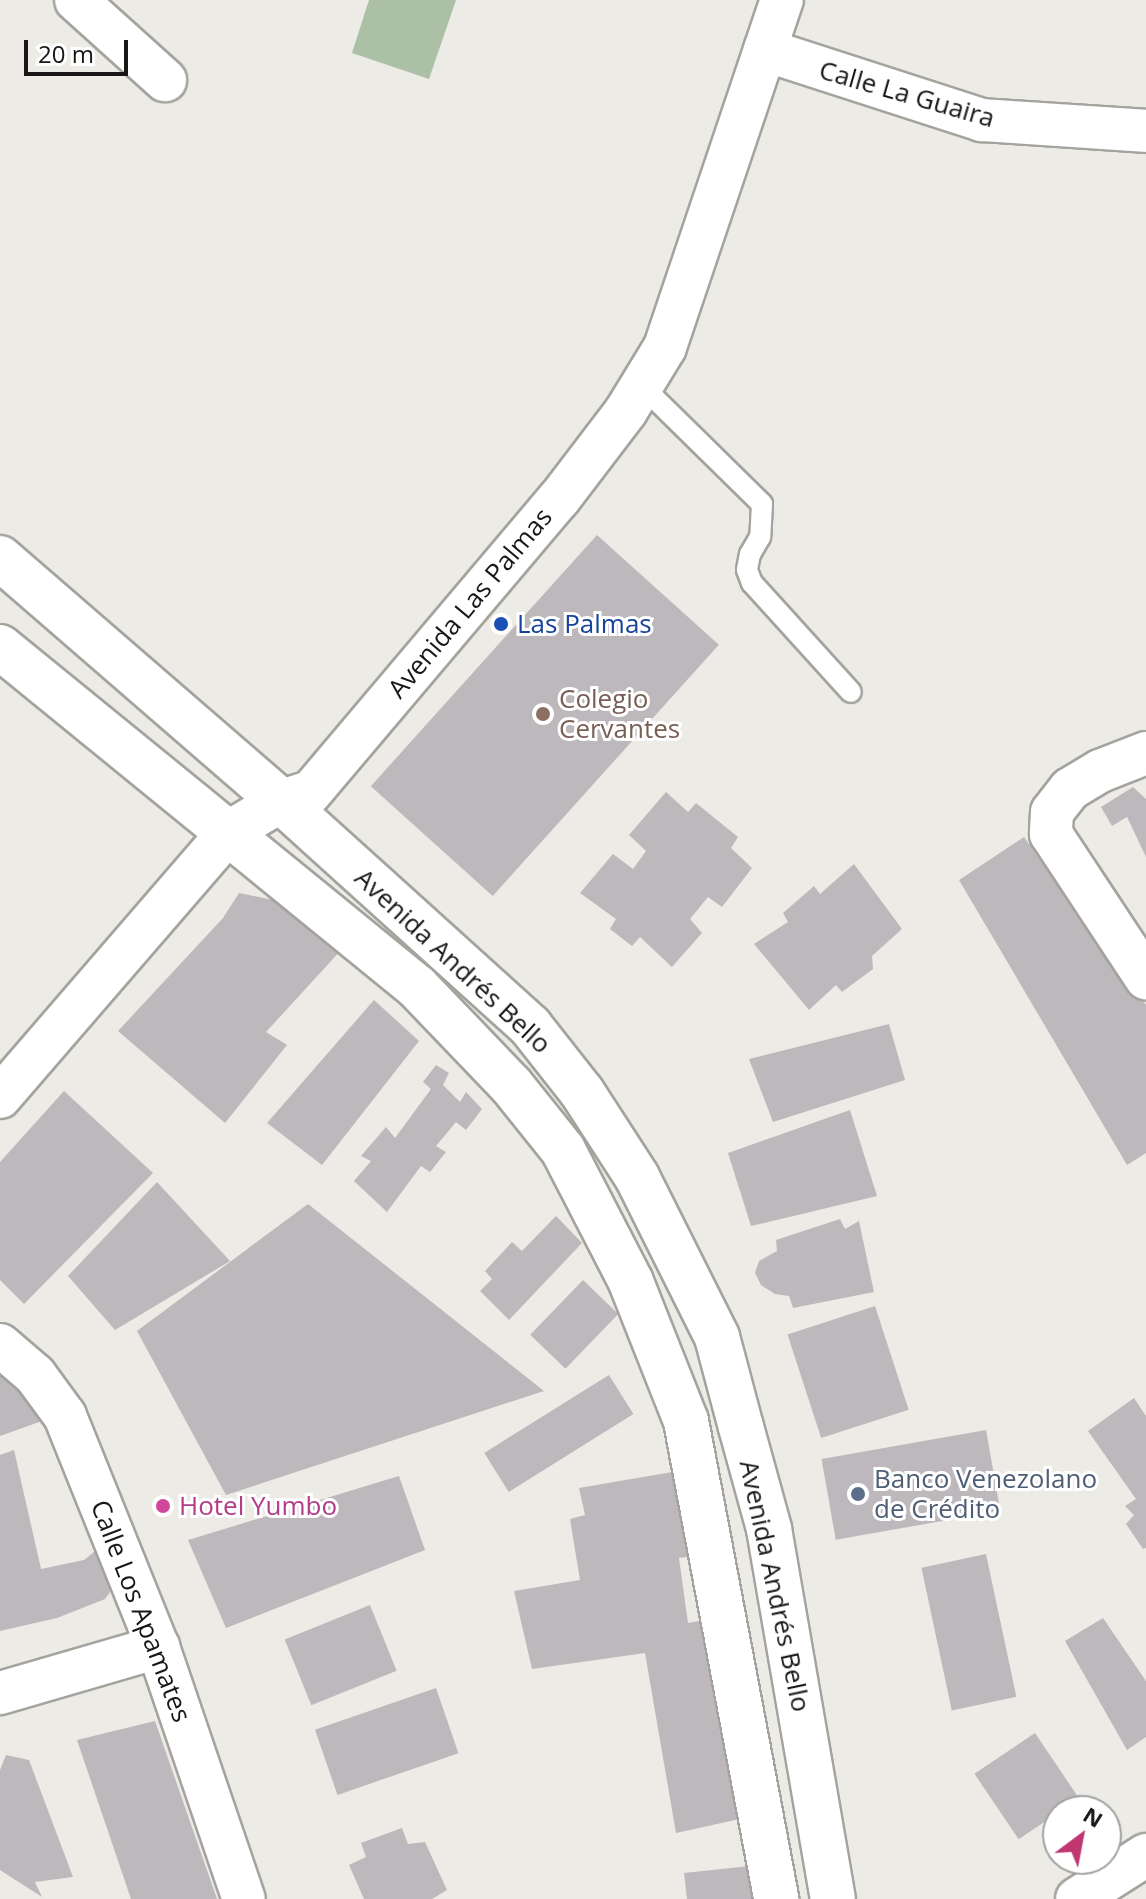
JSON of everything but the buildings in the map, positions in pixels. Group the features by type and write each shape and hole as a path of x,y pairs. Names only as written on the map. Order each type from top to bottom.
{"street":[{"path":"76,0 165,80"},
{"name":"Avenida Las Palmas","path":"0,1097 229,832 281,801 311,792 559,499 642,386 665,347 782,0"},
{"name":"Calle La Guaira","path":"765,50 982,120 1146,131"},
{"name":"Avenida Andrés Bello","path":"0,558 281,801 530,1026 582,1092 637,1177 717,1337 769,1529 833,1899"},
{"name":"Avenida Andrés Bello","path":"0,647 379,953 448,1018 511,1085 563,1150 597,1212 656,1340 686,1421 776,1899"},
{"path":"1146,753 1100,771 1070,789 1052,812 1051,834 1146,978"},
{"name":"Calle Los Apamates","path":"0,1345 35,1375 65,1416 158,1647 244,1899"},
{"path":"0,1693 158,1647"},
{"path":"1077,1899 1146,1855"}],"lane":[{"path":"642,386 762,504 760,537 750,554 747,570 752,583 851,692"}],"green space":[{"path":"369,0 456,0 429,79 352,53"}],"place":[{"name":"Las Palmas","path":"501,624"},
{"name":"Colegio Cervantes","path":"543,714"},
{"name":"Banco Venezolano de Crédito","path":"858,1494"},
{"name":"Hotel Yumbo","path":"163,1506"}]}
